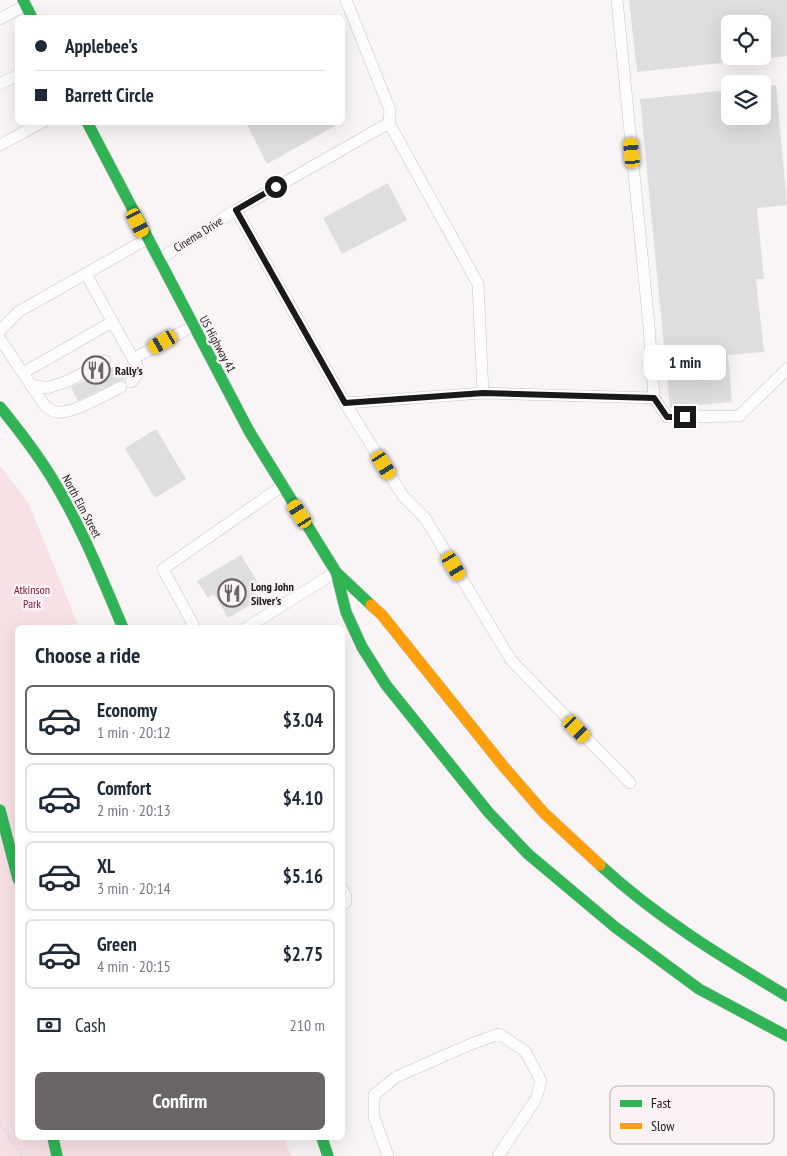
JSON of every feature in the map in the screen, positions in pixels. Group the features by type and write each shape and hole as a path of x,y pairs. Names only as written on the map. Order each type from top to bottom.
{"main road":[{"path":"24,3 30,15"},
{"name":"US Highway 41","path":"89,125 192,326 249,431 336,572"},
{"name":"North Elm Street","path":"0,407 34,451 55,483 82,535 122,625"},
{"path":"336,572 382,615 504,767 569,837 651,908 711,950 787,996"},
{"path":"336,572 346,612 362,647 386,685 489,813 528,854 615,927 699,989 787,1036"},
{"path":"0,810 15,866"},
{"path":"54,1140 57,1156"},
{"path":"323,1140 328,1156"}],"lane":[{"path":"346,0 390,110 389,123 478,284 483,393"},
{"path":"617,0 654,398 667,417 739,416 787,369"},
{"path":"0,19 24,3"},
{"path":"0,84 15,77"},
{"path":"236,210 389,123"},
{"path":"0,145 37,125"},
{"name":"Cinema Drive","path":"158,260 236,210 345,403 403,496 425,518 511,660 630,783"},
{"path":"0,331 18,312 147,239"},
{"path":"0,339 45,406 52,410 58,412 71,410 126,385 138,374 138,368 126,354 112,322 86,274"},
{"path":"22,373 112,322"},
{"path":"126,354 192,326"},
{"path":"31,385 47,388 68,381 105,361"},
{"path":"345,403 483,393 654,398"},
{"path":"193,625 163,569 282,486"},
{"path":"251,625 336,572"},
{"path":"388,1156 374,1117 374,1095 396,1077 499,1034 525,1051 541,1081 536,1099 498,1156"}],"path":[{"path":"0,1124 23,1156"}],"green space":[{"name":"Atkinson Park","path":"0,466 28,502 78,625 15,625 15,1140 285,1140 291,1156 0,1156"}],"building":[{"path":"629,0 787,0 787,56 771,58 771,15 721,15 721,63 637,72"},
{"path":"776,85 787,205 757,208 764,279 756,279 764,352 728,355 732,402 670,408 640,99 721,91 721,125 771,125 771,86"},
{"path":"248,125 334,125 335,126 267,164"},
{"path":"388,183 407,220 342,254 323,218"},
{"path":"119,364 126,378 78,401 71,387"},
{"path":"156,429 186,479 155,498 125,448"},
{"path":"241,555 260,586 254,590 260,599 228,618 214,594 208,598 197,581"}],"traffic: fast":[{"path":"23,0 30,15"},
{"path":"89,125 249,431 336,572 371,605"},
{"path":"0,407 20,432 61,493 90,550 122,625"},
{"path":"336,572 346,612 362,647 386,685 489,813 528,854 615,927 699,989 787,1036"},
{"path":"0,810 15,868"},
{"path":"600,865 621,884 667,919 714,951 787,996"},
{"path":"53,1140 57,1156"},
{"path":"323,1140 328,1156"}],"traffic: slow":[{"path":"371,605 382,615 504,767 544,813 600,865"}],"place":[{"name":"Rally's","path":"96,370"},
{"name":"Long John Silver's","path":"232,593"}],"route":[{"path":"276,187 236,210 345,403 483,393 654,398 667,417 685,417"}]}
